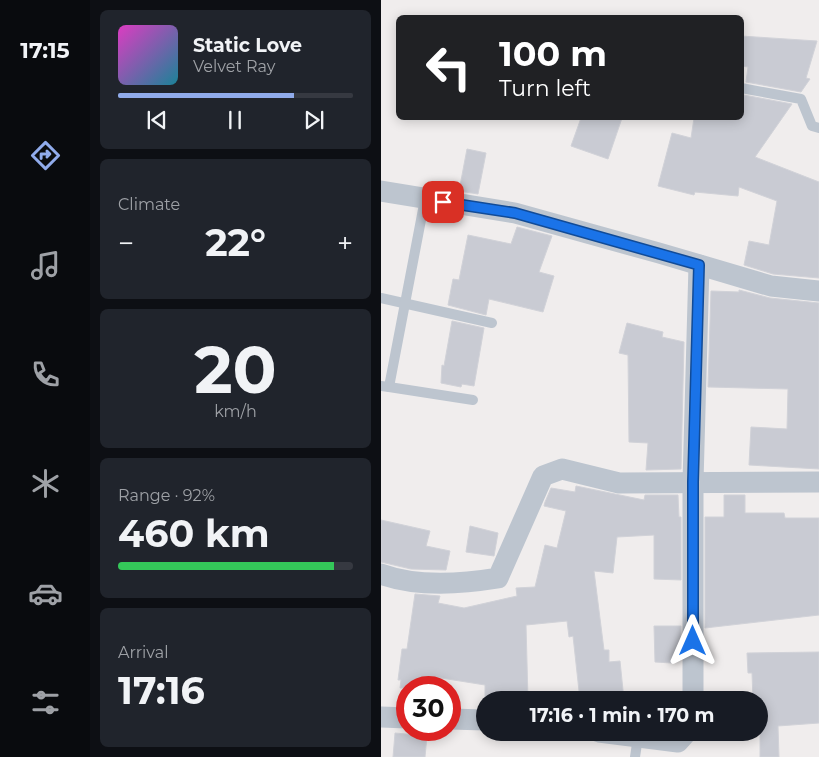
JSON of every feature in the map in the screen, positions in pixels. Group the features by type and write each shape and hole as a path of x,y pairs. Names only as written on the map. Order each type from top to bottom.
{"street":[{"path":"381,191 515,213 771,286 819,291"},
{"path":"693,691 693,482 699,265"},
{"path":"381,574 419,583 480,581 498,578 543,476 562,469 619,483 819,482"},
{"path":"381,716 396,717"},
{"path":"461,719 476,720"},
{"path":"622,741 637,747 679,741"}],"lane":[{"path":"744,89 801,99 812,126 819,128"},
{"path":"425,199 405,303 385,386 473,400"},
{"path":"381,298 492,323"}],"building":[{"path":"744,36 817,41 806,78 810,79 801,92 746,82 748,67 744,66"},
{"path":"744,95 792,104 755,157 819,182 819,278 773,274 744,265 749,241 769,245 777,201 739,187 738,196 695,192 694,195 658,186 672,133 691,138 694,120 744,120"},
{"path":"580,120 621,120 608,159 571,146"},
{"path":"467,149 486,153 478,194 459,191"},
{"path":"517,227 552,236 539,272 554,276 543,312 489,299 486,315 448,305 453,279 459,280 468,235 511,244"},
{"path":"739,290 770,298 819,303 819,469 749,465 751,427 787,429 788,389 708,387 711,291 739,292"},
{"path":"452,321 484,328 474,386 462,384 461,387 441,383 442,365 444,366"},
{"path":"627,323 663,332 662,337 684,342 681,469 646,470 648,443 629,442 628,355 619,353"},
{"path":"576,486 644,500 645,495 678,495 679,517 681,517 681,580 654,579 654,535 617,537 613,573 594,571 604,650 609,650 609,662 620,661 623,691 579,691 573,636 569,637 567,621 526,625 528,691 485,691 485,685 461,681 461,676 399,676 402,649 407,649 415,594 440,596 438,603 464,608 517,596 516,588 535,587 545,545 557,548 566,511 544,506 545,502 551,488 575,492"},
{"path":"724,495 745,495 745,513 784,513 785,518 819,518 819,615 705,628 705,517 724,517"},
{"path":"381,520 430,531 426,546 450,551 446,570 411,569 381,562"},
{"path":"470,526 498,533 494,556 466,552"},
{"path":"654,626 681,626 681,660 672,663 655,662"},
{"path":"819,652 819,723 778,726 779,757 760,757 760,741 768,741 768,691 753,691 752,673 748,673 747,653"},
{"path":"395,733 396,741 427,741 425,757 393,757"}],"route":[{"path":"443,202 515,213 699,265 693,482 693,641"}]}
